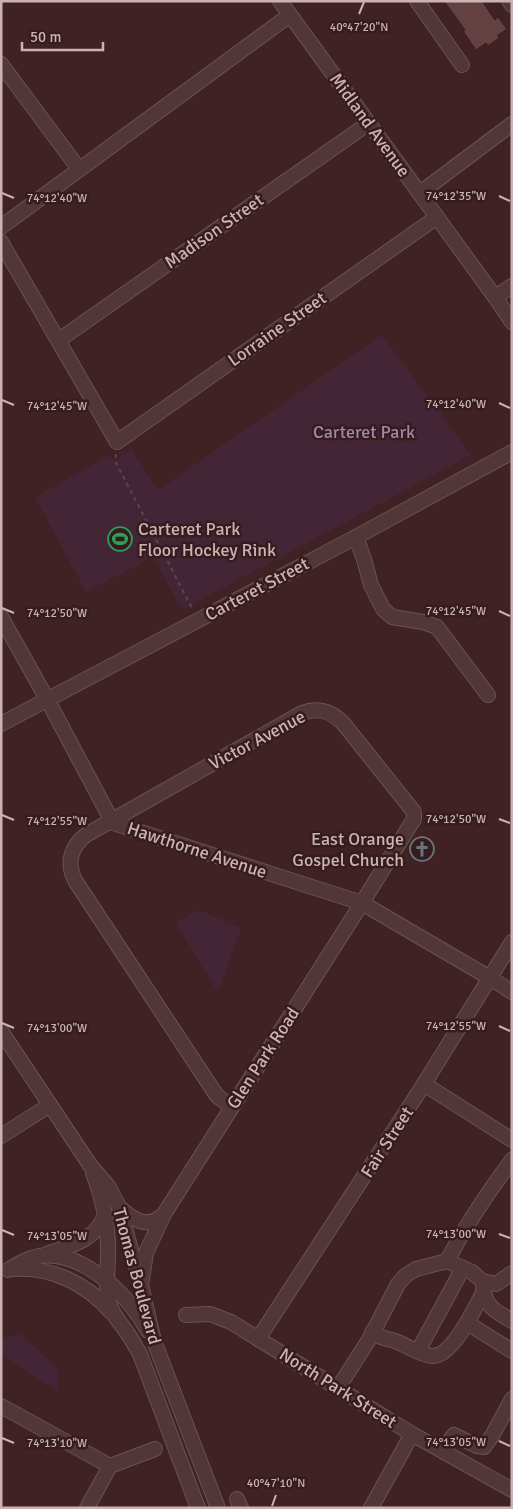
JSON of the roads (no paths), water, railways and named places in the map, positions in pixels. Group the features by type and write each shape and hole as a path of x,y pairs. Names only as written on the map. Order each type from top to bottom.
{"street":[{"name":"Midland Avenue","path":"280,1 512,322"},
{"path":"417,1 462,66"},
{"path":"509,1 512,4"},
{"path":"1,227 290,15"},
{"path":"1,64 79,169"},
{"name":"Madison Street","path":"59,340 368,123"},
{"path":"420,193 512,124"},
{"name":"Lorraine Street","path":"59,340 117,442 437,216"},
{"path":"1,242 59,340"},
{"path":"495,297 512,286"},
{"name":"Carteret Street","path":"1,724 356,537 512,452"},
{"path":"356,537 371,584 383,609 392,617 423,622 437,627 488,695"},
{"name":"Hawthorne Avenue","path":"1,617 113,823 362,903 512,992"},
{"name":"Victor Avenue","path":"112,821 302,713 316,710 327,711 343,723 414,812 414,819 362,903"},
{"path":"112,821 84,837 76,844 70,860 72,876 217,1096 232,1107"},
{"name":"Glen Park Road","path":"141,1285 146,1253 164,1214 362,903"},
{"name":"Fair Street","path":"258,1339 424,1084 512,942"},
{"path":"1,1031 90,1165"},
{"path":"424,1084 512,1140"},
{"path":"1,1136 50,1104"},
{"path":"447,1261 460,1236 512,1160"},
{"name":"Thomas Boulevard","path":"90,1165 108,1186 119,1207 141,1285 154,1341 218,1508"},
{"name":"Thomas Boulevard","path":"90,1165 105,1215 108,1294 113,1314 130,1336 140,1354 198,1508"},
{"path":"119,1207 132,1217 143,1222 155,1220 164,1214"},
{"path":"4,1271 34,1257 72,1246 85,1240 96,1231 105,1215"},
{"path":"34,1257 48,1255 72,1261 89,1268 107,1281 134,1310 154,1341"},
{"path":"338,1388 384,1312 398,1284 406,1275 416,1269 447,1261 472,1272 483,1286 489,1306 512,1321"},
{"path":"418,1351 463,1268"},
{"path":"4,1271 35,1269 58,1275 74,1282 90,1293 113,1314"},
{"path":"483,1286 508,1281"},
{"path":"372,1332 378,1337 397,1341 431,1357 442,1355 467,1323 483,1286"},
{"name":"North Park Street","path":"186,1315 210,1314 222,1318 412,1434 512,1490"},
{"path":"467,1323 512,1351"},
{"path":"444,1452 454,1435 484,1447 512,1399"},
{"path":"1,1406 110,1466"},
{"path":"371,1508 412,1434"},
{"path":"469,1466 479,1446"},
{"path":"87,1508 110,1466 155,1449"}],"place":[{"name":"Carteret Park Floor Hockey Rink","path":"120,539"},
{"name":"East Orange Gospel Church","path":"422,849"}],"park label":[{"name":"Carteret Park","path":"364,432"}]}
